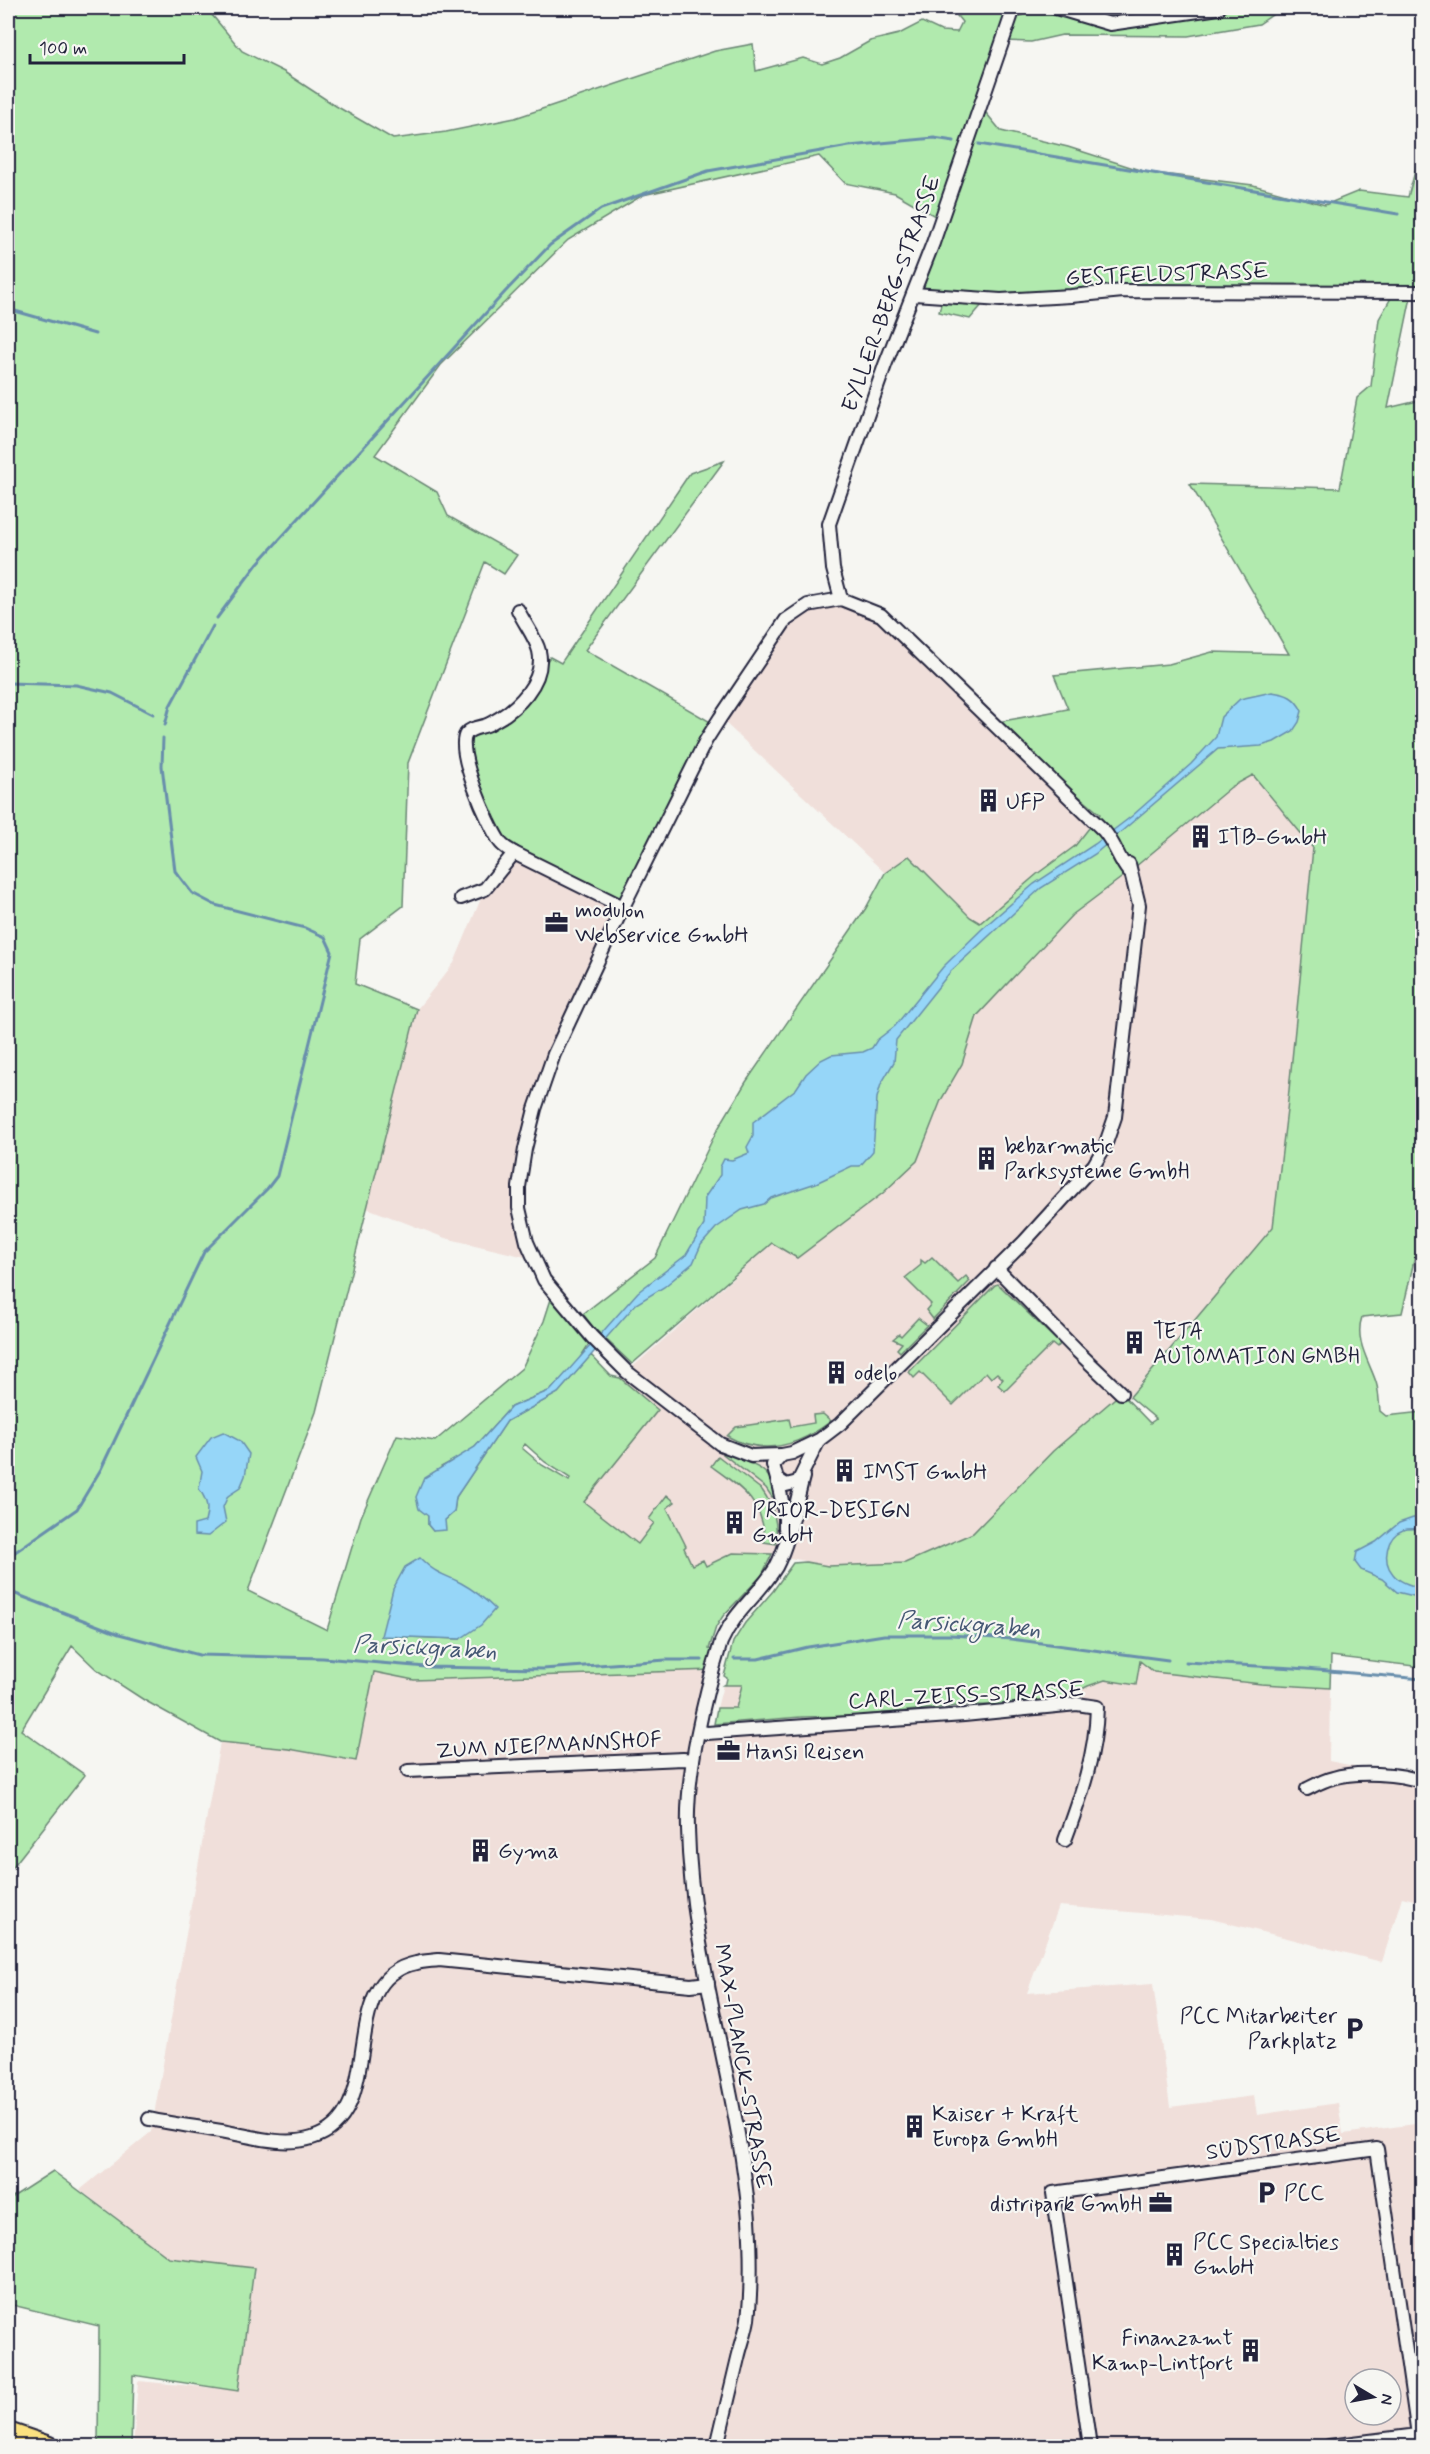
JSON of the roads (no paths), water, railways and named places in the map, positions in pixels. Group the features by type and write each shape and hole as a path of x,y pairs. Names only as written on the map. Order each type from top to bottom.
{"main road":[{"path":"8,2432 49,2446"}],"street":[{"name":"EYLLER-BERG-STRASSE","path":"841,599 833,569 829,524 885,365 914,294 979,113 1002,38 1013,11 1020,8"},
{"path":"1056,8 1110,24 1219,8"},
{"name":"GESTFELDSTRASSE","path":"914,294 1001,300 1123,291 1422,292"},
{"path":"784,1544 785,1514 773,1465 787,1454 819,1440 899,1368 1024,1242 1094,1165 1105,1146 1115,1117 1139,905 1136,888 1129,872 1128,859 1104,831 880,615 841,599 808,605 786,620 706,740 623,907 547,1071 525,1149 519,1187 519,1208 527,1242 544,1280 592,1337 627,1372 720,1444 751,1455 787,1454 801,1459 803,1474"},
{"path":"518,610 539,650 540,669 530,692 490,724 473,729 467,734 464,744 473,782 501,844 514,853 623,907"},
{"path":"461,898 485,889 514,853"},
{"path":"996,1268 1121,1394"},
{"path":"784,1544 803,1474 819,1440"},
{"path":"751,1455 781,1483 790,1485 803,1474"},
{"name":"MAX-PLANCK-STRASSE","path":"717,2446 747,2320 750,2267 749,2219 737,2124 692,1891 687,1828 693,1760 717,1653 728,1625 774,1569 784,1544"},
{"name":"CARL-ZEISS-STRASSE","path":"699,1731 708,1733 964,1715 1077,1704 1097,1707 1097,1729 1086,1782 1065,1840"},
{"name":"ZUM NIEPMANNSHOF","path":"408,1771 671,1759 693,1760"},
{"path":"1307,1789 1334,1778 1359,1774 1406,1777 1422,1782"},
{"path":"149,2119 277,2140 312,2139 332,2129 346,2113 354,2094 372,2002 380,1986 394,1973 414,1963 439,1960 691,1985 708,1983"},
{"name":"SÜDSTRASSE","path":"1089,2446 1053,2193 1377,2149 1418,2435 1329,2446"}],"water":[{"path":"1272,692 1290,697 1302,711 1293,731 1274,742 1261,746 1218,749 1095,854 1041,888 951,971 896,1040 894,1062 881,1084 877,1098 873,1151 860,1166 852,1166 816,1183 771,1198 764,1204 742,1210 716,1228 701,1245 693,1263 664,1287 636,1304 558,1393 507,1421 456,1497 454,1512 445,1520 446,1530 433,1531 428,1525 428,1516 419,1509 416,1497 424,1478 475,1447 511,1407 551,1390 638,1292 686,1255 704,1225 705,1197 720,1175 720,1167 724,1159 732,1160 749,1153 747,1147 753,1136 753,1122 796,1089 806,1074 821,1060 831,1055 863,1052 872,1048 877,1040 895,1026 943,967 983,928 1034,884 1095,844 1132,816 1191,764 1216,737 1221,717 1240,699"},
{"path":"223,1432 240,1441 249,1454 245,1476 240,1488 228,1496 223,1507 226,1522 208,1536 194,1535 194,1525 205,1522 207,1512 199,1489 202,1471 196,1457 211,1437"},
{"path":"1413,1518 1422,1518 1422,1529 1405,1529 1397,1533 1390,1543 1387,1562 1399,1580 1422,1588 1422,1598 1397,1592 1382,1579 1361,1570 1355,1562 1357,1552 1376,1542 1399,1523"},
{"path":"420,1558 435,1571 470,1589 495,1609 481,1625 460,1639 381,1636 393,1589 405,1567"}],"waterway":[{"path":"217,618 258,563 505,292 550,245 601,209 708,171 849,146 934,138 954,141"},
{"path":"979,144 1398,214"},
{"path":"8,309 95,334"},
{"path":"165,725 170,706 213,626"},
{"path":"8,683 76,685 112,693 153,714"},
{"path":"8,1557 77,1509 101,1469 204,1252 277,1176 332,952 325,937 305,928 215,905 192,893 175,871 162,766 163,738"},
{"name":"Parsickgraben","path":"8,1591 119,1634 199,1655 323,1658 426,1667 543,1669 666,1660 702,1660"},
{"name":"Parsickgraben","path":"734,1659 758,1659 808,1647 884,1635 951,1635 1011,1639 1168,1660"},
{"name":"Parsickgraben","path":"1186,1662 1422,1679"}],"place":[{"name":"UFP","path":"988,801"},
{"name":"ITB-GmbH","path":"1200,836"},
{"name":"modulon Webservice GmbH","path":"557,922"},
{"name":"bebarmatic Parksysteme GmbH","path":"986,1158"},
{"name":"TETA AUTOMATION GMBH","path":"1135,1343"},
{"name":"odelo","path":"836,1372"},
{"name":"IMST GmbH","path":"845,1471"},
{"name":"PRIOR-DESIGN GmbH","path":"734,1522"},
{"name":"Hansi Reisen","path":"728,1751"},
{"name":"Gyma","path":"480,1850"},
{"name":"PCC Mitarbeiter Parkplatz","path":"1355,2028"},
{"name":"Kaiser + Kraft Europa GmbH","path":"914,2126"},
{"name":"PCC","path":"1266,2192"},
{"name":"distripark GmbH","path":"1160,2203"},
{"name":"PCC Specialties GmbH","path":"1175,2254"},
{"name":"Finanzamt Kamp-Lintfort","path":"1251,2350"}]}
